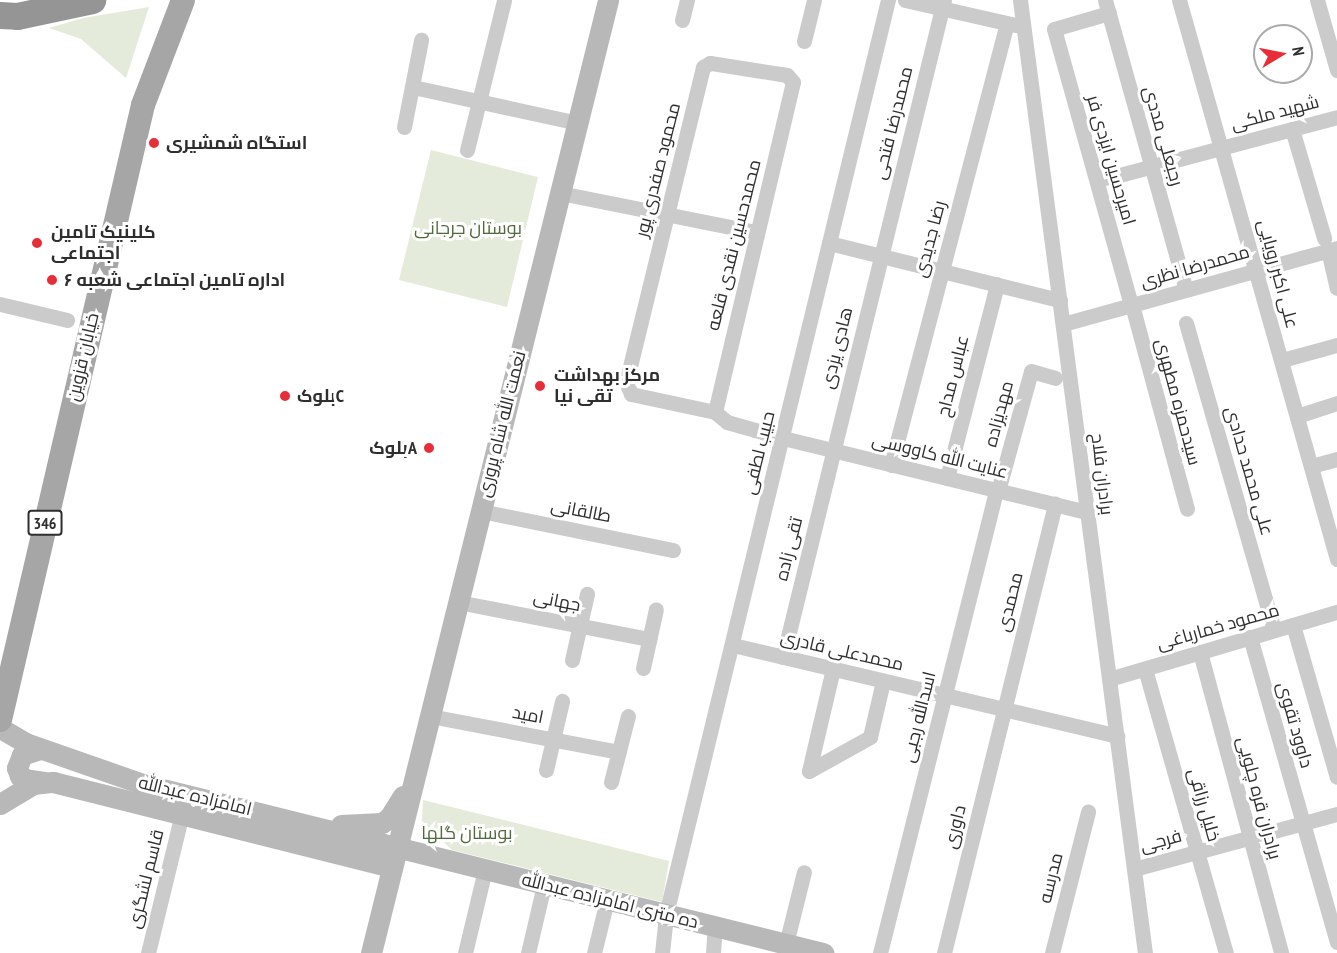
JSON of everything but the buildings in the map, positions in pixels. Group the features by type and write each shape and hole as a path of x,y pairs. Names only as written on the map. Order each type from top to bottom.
{"highway":[{"path":"0,9 37,0"},
{"path":"0,15 17,16 92,0"}],"main road":[{"name":"خیابان قزوین","path":"0,720 143,105 183,0"},
{"name":"نعمت الله شاه پروری","path":"371,953 608,0"},
{"name":"امامزاده عبدالله","path":"0,728 40,749 146,784 307,824 394,857"},
{"path":"40,749 22,755 17,768 20,776 25,779 45,782"},
{"name":"امامزاده عبدالله","path":"0,804 21,790 45,782 64,784 182,814 394,857"},
{"path":"307,824 360,826 382,823 389,818 413,784"},
{"path":"407,808 416,838 431,857"},
{"name":"ده متری امامزاده عبدالله","path":"394,857 431,857 666,914 778,946 823,953"}],"street":[{"path":"467,150 504,0"},
{"path":"681,20 687,0"},
{"path":"804,41 814,0"},
{"name":"حبیب لطفی","path":"662,953 666,914 888,0"},
{"path":"905,0 942,4 1024,27"},
{"name":"برادران فلاح","path":"1020,0 1145,953"},
{"name":"علی اکبر رویایی","path":"1179,0 1223,147 1311,466 1331,517 1337,559"},
{"path":"1317,0 1337,70"},
{"name":"محمدرضا فتحی","path":"880,255 942,4"},
{"name":"امیرحسین ایزدی فر","path":"1107,7 1054,29 1131,303"},
{"name":"رجبعلی مددی","path":"1107,7 1184,282"},
{"name":"رضا جدیدی","path":"891,465 1007,24"},
{"path":"404,127 421,40"},
{"name":"محمود صفدری پور","path":"626,382 705,64 713,63 787,75 793,82 793,87"},
{"path":"413,87 578,123"},
{"name":"محمدحسین نقدی قلعه","path":"715,412 756,232 793,87"},
{"name":"شهید ملکی","path":"1096,181 1337,117"},
{"path":"1292,129 1330,245 1337,288"},
{"path":"560,193 756,232"},
{"path":"829,243 1060,300"},
{"name":"محمدرضا نظری","path":"1063,324 1131,303 1257,270 1330,245"},
{"name":"هادی یزدی","path":"833,450 880,255"},
{"name":"عباس مداح","path":"947,478 997,284"},
{"name":"سیدحمزه مطهری","path":"1131,303 1187,509"},
{"path":"0,304 68,320"},
{"name":"علی محمد حدادی","path":"1186,323 1274,630"},
{"path":"1282,360 1337,345"},
{"name":"مهدیزاده","path":"997,490 1030,371 1055,378"},
{"name":"عنایت‌ الله کاووسی","path":"626,382 628,391 634,397 715,412 727,423 1088,512"},
{"path":"1297,416 1337,403"},
{"name":"تقی زاده","path":"783,657 833,450"},
{"path":"1311,466 1337,459"},
{"name":"اسدالله رجبی","path":"880,953 997,490"},
{"name":"محمدی","path":"1004,709 1055,504"},
{"name":"طالقانی","path":"481,511 673,550"},
{"path":"572,660 587,594"},
{"name":"جهانی","path":"458,602 649,639"},
{"path":"643,668 656,609"},
{"name":"محمود خمارباغی","path":"1109,679 1337,612"},
{"path":"1293,625 1337,777"},
{"name":"داوود تقوی","path":"1250,637 1337,942"},
{"name":"محمدعلی قادری","path":"733,645 1117,736"},
{"name":"برادران قره چلویی","path":"1200,652 1281,953"},
{"path":"833,669 809,771 870,737 883,681"},
{"name":"خلیل رزاقی","path":"1145,669 1226,953"},
{"path":"546,770 562,701"},
{"name":"داوری","path":"944,953 1004,709"},
{"name":"امید","path":"430,716 618,752"},
{"path":"611,783 628,716"},
{"name":"مدرسه","path":"1052,953 1088,812"},
{"name":"قاسم لشگری","path":"148,953 182,814"},
{"name":"فرجی","path":"1134,869 1337,814"},
{"path":"465,953 485,870"},
{"path":"778,946 804,872"},
{"path":"528,953 544,885"},
{"path":"594,953 607,900"},
{"path":"713,953 715,927"}],"green space":[{"path":"149,7 126,78 81,39 49,28 83,18"},
{"name":"بوستان جرجانی","path":"431,150 538,177 507,307 399,280"},
{"name":"بوستان گلها","path":"423,800 669,861 662,902 452,850 422,821"}],"place":[{"name":"استگاه شمشیری","path":"154,143"},
{"name":"کلینیک تامین اجتماعی","path":"37,243"},
{"name":"اداره تامین اجتماعی شعبه ۶","path":"52,280"},
{"name":"مرکز بهداشت تقی نیا","path":"540,386"},
{"name":"بلوکC","path":"285,396"},
{"name":"بلوکA","path":"429,448"}]}
